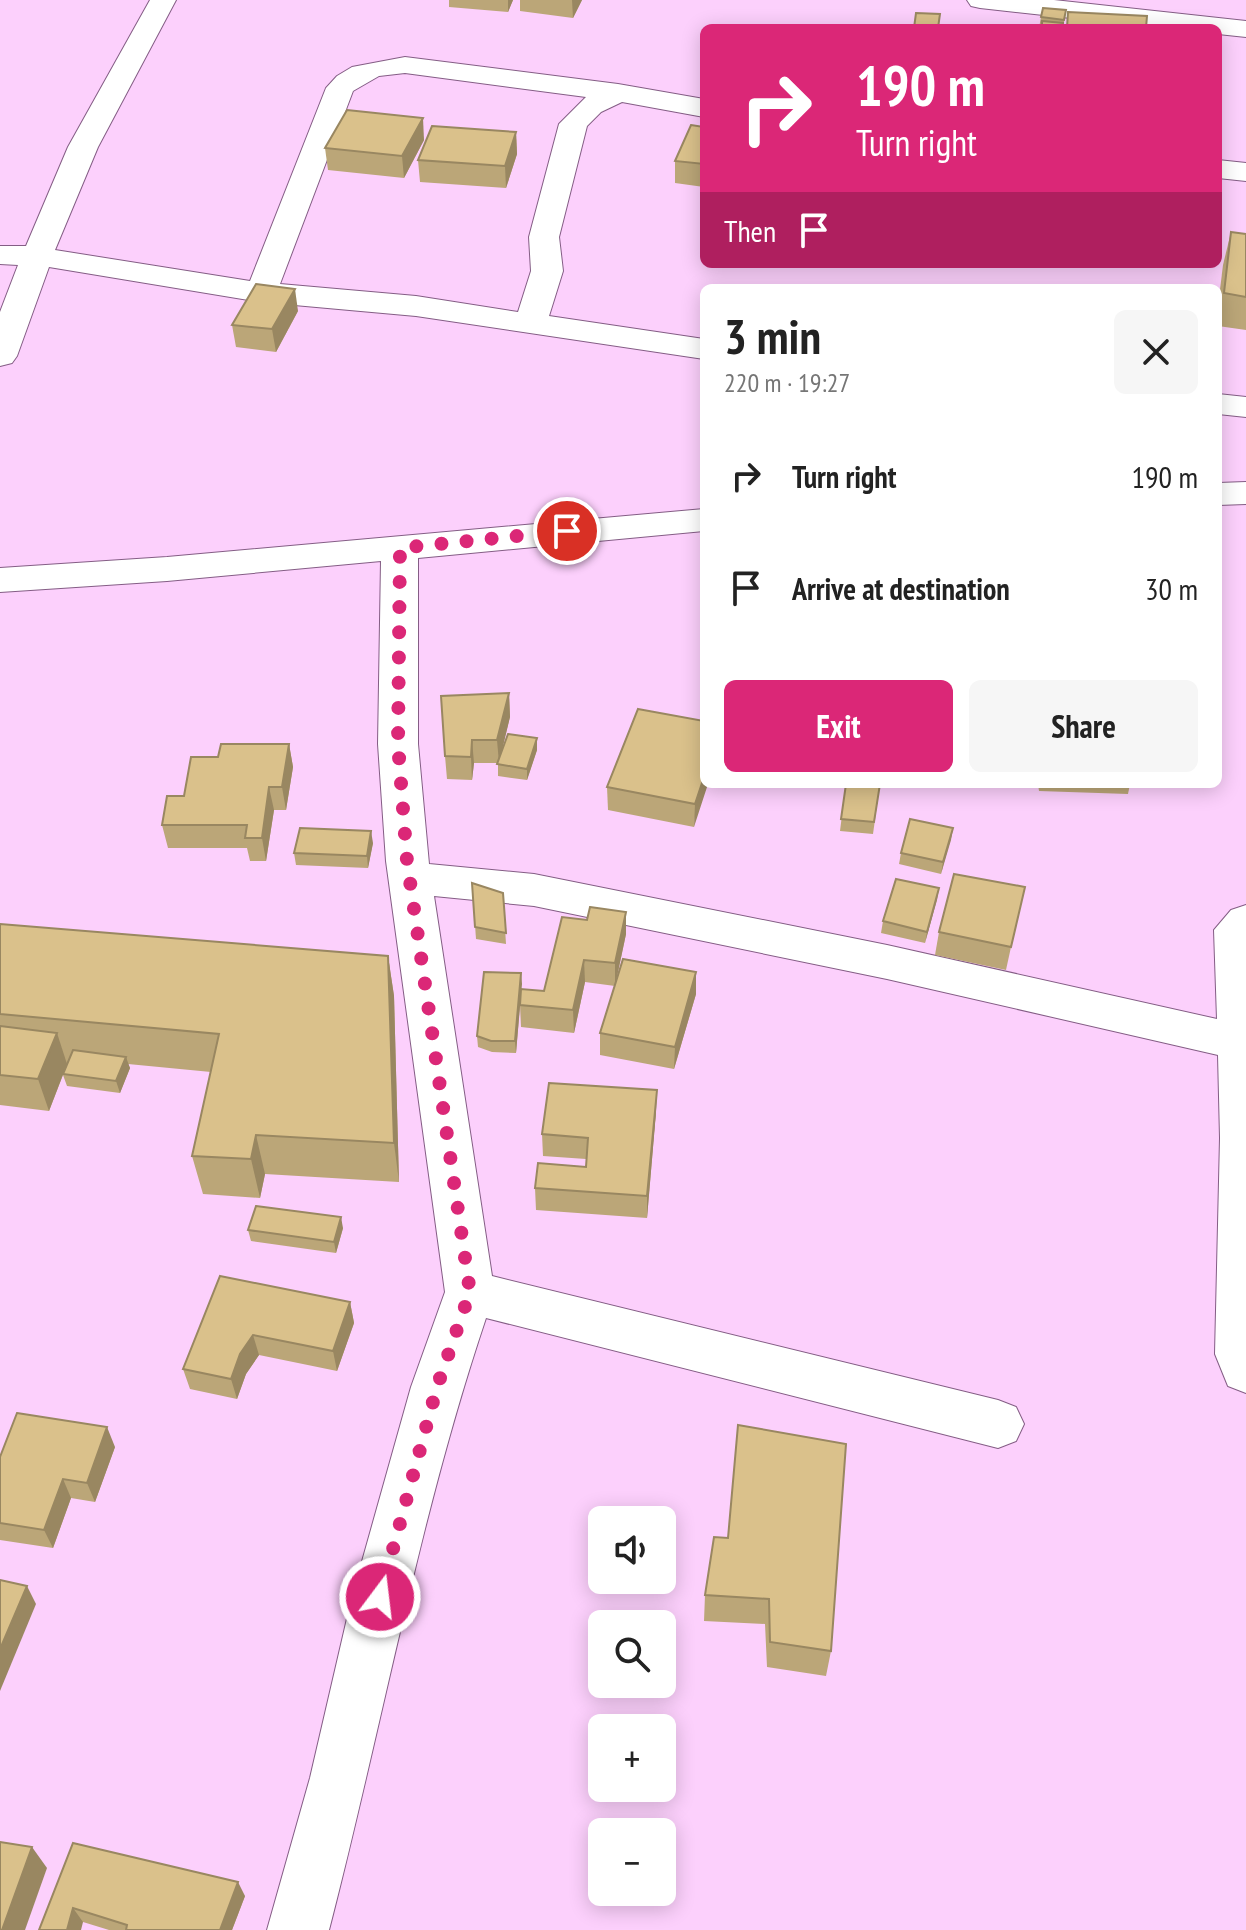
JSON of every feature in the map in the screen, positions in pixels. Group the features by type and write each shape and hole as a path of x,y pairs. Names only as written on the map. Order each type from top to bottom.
{"street":[{"path":"0,356 37,256 83,147 163,0"},
{"path":"980,0 1200,24"},
{"path":"1222,26 1246,29"},
{"path":"261,292 340,88 354,75 372,68 405,65 618,93 700,107"},
{"path":"531,322 547,271 544,237 573,124 591,106 618,93"},
{"path":"1222,169 1246,172"},
{"path":"0,255 37,256 261,292 416,306 700,348"},
{"path":"1222,404 1246,407"},
{"path":"1222,494 1246,493"},
{"path":"0,580 700,520"},
{"path":"298,1930 339,1778 384,1582 437,1387 470,1292 409,878 398,744 400,548"},
{"path":"409,878 534,890 887,962 1243,1043"},
{"path":"1246,921 1236,930 1243,1043 1240,1354 1246,1370"},
{"path":"470,1292 998,1424"}],"building":[{"path":"1043,8 1066,10 1064,20 1041,17"},
{"path":"1068,12 1147,16 1146,24 1067,24"},
{"path":"916,13 940,14 939,24 915,24"},
{"path":"1042,21 1063,23 1063,24 1042,24"},
{"path":"347,110 423,118 402,156 325,148"},
{"path":"691,125 700,126 700,164 675,161"},
{"path":"432,126 516,132 505,166 418,160"},
{"path":"1231,232 1246,234 1246,297 1224,293"},
{"path":"256,284 295,289 272,329 232,325"},
{"path":"509,693 497,740 472,740 471,757 445,756 441,696"},
{"path":"638,709 700,720 700,788 695,804 607,787"},
{"path":"508,734 537,738 527,769 497,764"},
{"path":"221,744 289,744 282,787 269,787 262,838 245,838 247,825 162,825 167,796 184,796 191,757 218,757"},
{"path":"845,788 879,788 874,822 841,819"},
{"path":"910,819 953,828 943,862 901,853"},
{"path":"300,828 371,831 367,856 294,853"},
{"path":"954,874 1025,887 1011,947 939,932"},
{"path":"896,879 939,888 927,932 883,921"},
{"path":"472,883 503,893 506,933 475,927"},
{"path":"590,907 626,912 615,963 584,960 573,1010 520,1005 521,989 544,991 562,917 587,920"},
{"path":"0,924 388,956 394,1143 256,1135 251,1159 192,1156 219,1034 0,1014"},
{"path":"623,959 696,972 675,1047 600,1033"},
{"path":"484,972 521,973 515,1041 491,1041 477,1036"},
{"path":"0,1026 57,1033 38,1079 0,1075"},
{"path":"73,1050 126,1057 116,1081 63,1074"},
{"path":"549,1083 657,1090 647,1196 535,1188 538,1163 586,1167 588,1138 542,1134"},
{"path":"256,1206 341,1217 334,1242 248,1230"},
{"path":"220,1276 350,1302 333,1351 253,1335 240,1354 231,1379 183,1369"},
{"path":"17,1413 107,1427 87,1483 63,1479 44,1530 0,1523 0,1457"},
{"path":"738,1425 846,1444 831,1651 770,1642 769,1599 705,1595 714,1537 728,1538"},
{"path":"0,1580 27,1586 0,1649"},
{"path":"0,1842 32,1847 2,1930 0,1930"},
{"path":"73,1843 238,1882 220,1930 126,1930 127,1925 73,1908 67,1930 39,1930"}],"route":[{"path":"380,1597 437,1387 470,1292 407,861 398,744 400,548 567,531"}]}
